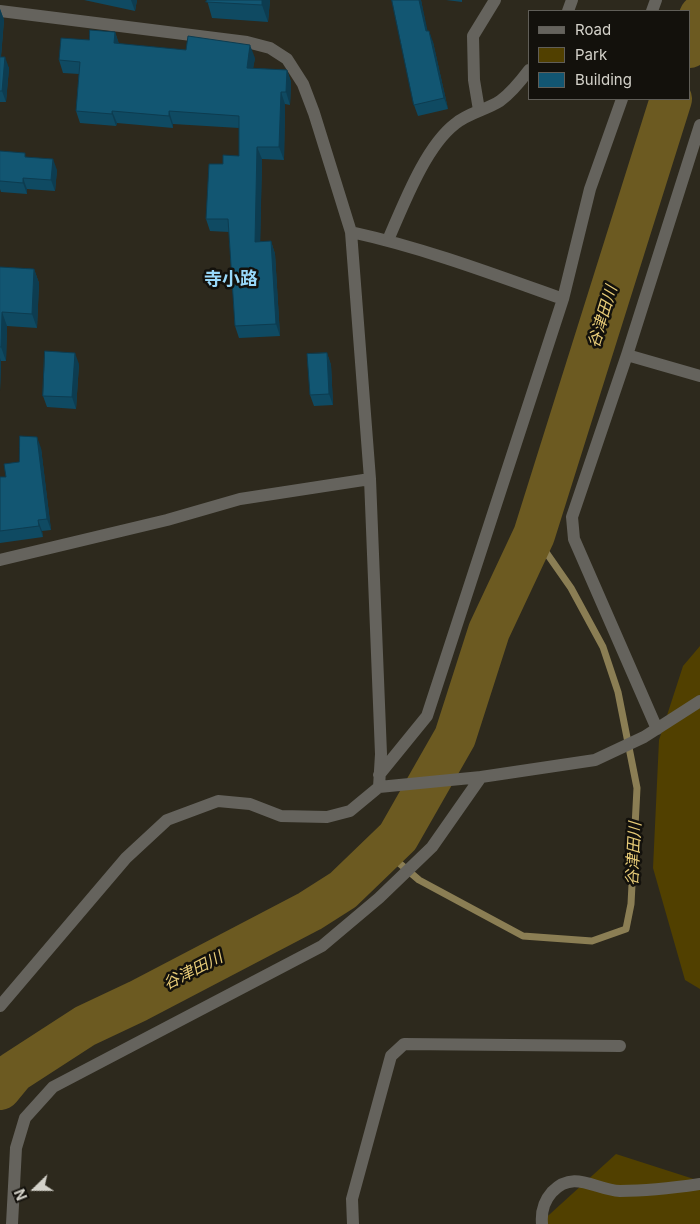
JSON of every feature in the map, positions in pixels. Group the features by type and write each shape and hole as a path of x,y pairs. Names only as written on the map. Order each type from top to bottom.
{"street":[{"path":"479,110 474,80 473,36 495,0"},
{"path":"0,11 247,42 270,48 287,59 303,84 314,113 351,232 370,479 379,686 381,754 379,781"},
{"path":"388,240 406,197 431,151 454,124 479,110 499,102 516,87 528,71"},
{"path":"0,1006 126,858 167,820 218,801 250,804 282,816 327,817 350,811 379,781 427,716 563,299 590,189 622,100"},
{"path":"657,729 577,547 574,539 572,517 627,355 700,125"},
{"path":"351,232 388,240 489,272 563,299"},
{"path":"627,355 700,376"},
{"path":"0,560 167,520 240,499 370,479"},
{"path":"379,781 481,778 595,760 657,729 700,700"},
{"path":"12,1224 16,1148 25,1118 54,1087 322,946 379,898 432,847 481,778"},
{"path":"353,1224 352,1199 391,1056 404,1044 620,1046"},
{"path":"542,1224 541,1217 547,1198 559,1185 577,1180 617,1191 659,1190 700,1184"}],"green space":[{"path":"700,646 700,989 685,980 653,868 659,740 683,666"},
{"path":"616,1154 700,1181 700,1224 539,1224"}],"building":[{"path":"207,0 262,0 262,5 206,2"},
{"path":"392,0 419,0 426,31 429,31 444,98 414,105"},
{"path":"90,30 115,32 114,43 186,50 188,36 250,45 247,68 287,70 286,92 281,92 279,147 257,147 255,242 271,241 276,324 235,326 228,219 206,219 209,164 223,164 223,155 239,156 239,116 169,111 169,116 112,111 112,114 76,111 80,62 59,60 61,38 89,40"},
{"path":"0,57 5,57 2,91 0,91"},
{"path":"0,151 25,153 25,157 53,159 51,180 23,178 23,183 0,181"},
{"path":"0,267 34,269 32,314 2,312 1,347 0,347"},
{"path":"45,351 75,353 72,397 43,396"},
{"path":"327,353 329,394 310,395 307,354"},
{"path":"20,436 37,437 47,519 38,520 39,526 0,531 0,477 6,477 4,464 19,462"}],"waterway":[{"name":"谷津田川","path":"690,44 700,16"},
{"name":"谷津田川","path":"0,1089 14,1072 85,1026 138,1001 310,911 343,890 398,837 455,737 489,631 534,535 671,100"},
{"name":"谷津田川","path":"385,851 419,880 523,936 592,941 626,929 631,904 637,788 618,692 603,647 571,588 534,535"}],"district":[{"name":"寺小路","path":"231,280"}]}
